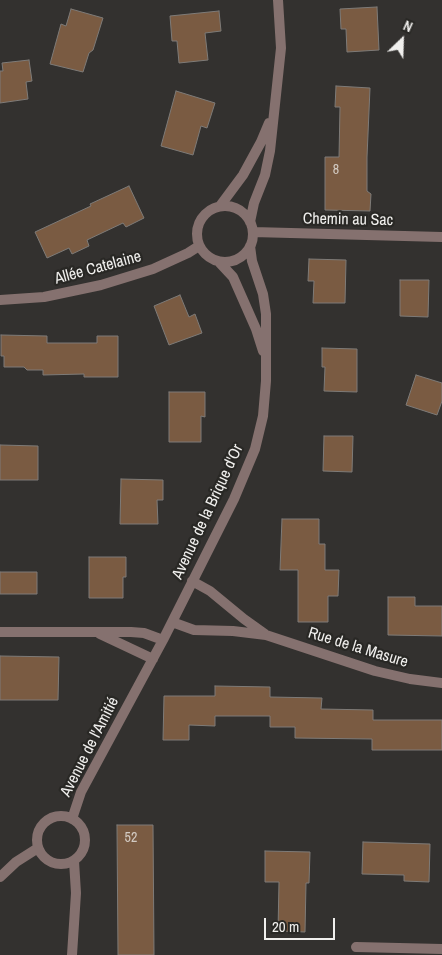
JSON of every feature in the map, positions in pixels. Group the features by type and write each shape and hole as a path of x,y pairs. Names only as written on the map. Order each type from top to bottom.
{"street":[{"path":"273,113 261,142 243,175 220,206 206,213 196,231 199,246 205,254 219,262 237,259 245,254 250,246 254,203 268,162 282,48 278,0"},
{"path":"220,206 235,208 244,214 251,227"},
{"name":"Chemin au Sac","path":"251,227 442,237"},
{"name":"Allée Catelaine","path":"0,300 44,297 100,285 153,269 199,246"},
{"name":"Avenue de la Brique d'Or","path":"163,640 243,482 264,416 266,361 265,303 252,261 250,246"},
{"name":"Avenue de la Brique d'Or","path":"219,262 230,273 235,282 256,330 266,361"},
{"name":"Rue de la Masure","path":"192,582 215,595 266,635"},
{"name":"Rue de la Masure","path":"172,622 194,630 234,631 266,635 375,671 410,679 442,683"},
{"path":"0,632 131,632 144,633 163,640"},
{"path":"97,633 153,659"},
{"name":"Avenue de l'Amitié","path":"74,861 82,852 85,839 82,827 72,819 81,792 163,640"},
{"path":"72,819 64,816 48,820 38,832 37,840 38,848 44,857 53,863 64,864 74,861 76,893 72,955"},
{"path":"0,877 16,862 38,848"},
{"path":"356,947 442,949"}],"building":[{"path":"377,7 379,50 347,52 346,29 341,29 340,9"},
{"path":"71,9 103,18 93,50 89,53 83,72 50,64 61,24 66,26"},
{"path":"219,11 221,31 205,33 208,60 179,63 177,41 172,41 170,16"},
{"path":"29,60 32,81 26,82 28,99 0,103 0,71 3,71 2,63"},
{"path":"336,86 370,88 367,191 371,194 370,211 325,210 325,157 339,157 340,107 335,107"},
{"path":"176,91 215,103 207,128 201,126 193,155 161,146"},
{"path":"129,186 144,218 126,227 123,223 87,240 89,246 72,254 69,248 47,258 35,232"},
{"path":"309,259 346,260 345,303 313,303 314,281 308,281"},
{"path":"400,280 429,280 428,317 400,316"},
{"path":"180,295 189,317 195,314 202,333 169,345 154,306"},
{"path":"1,335 47,336 47,343 97,343 97,336 118,336 118,377 84,377 84,374 43,375 43,370 27,370 24,367 4,367 4,356 1,356"},
{"path":"322,348 357,349 357,392 324,391 325,367 322,367"},
{"path":"416,375 442,383 442,401 437,415 406,405"},
{"path":"169,392 205,392 205,417 201,416 201,442 169,442"},
{"path":"324,436 353,436 352,472 323,471"},
{"path":"0,445 38,446 38,480 0,480"},
{"path":"121,479 163,480 163,500 157,500 158,524 120,524"},
{"path":"282,519 319,519 319,544 325,544 325,570 339,570 338,596 328,596 328,622 298,622 298,570 280,570"},
{"path":"89,557 126,557 126,577 123,577 123,598 89,598"},
{"path":"0,572 37,572 37,594 0,594"},
{"path":"388,597 415,597 415,606 442,606 442,636 388,635"},
{"path":"0,656 59,657 58,700 0,700"},
{"path":"215,686 270,687 270,697 322,698 321,709 373,710 373,720 442,720 442,750 372,750 372,739 295,738 295,727 270,727 270,716 215,716 215,726 189,725 189,740 163,740 164,696 215,696"},
{"path":"117,825 153,825 154,955 118,955"},
{"path":"363,842 430,844 429,882 404,881 404,875 362,874"},
{"path":"265,851 310,852 309,883 306,883 305,932 278,931 279,882 265,882"}]}
